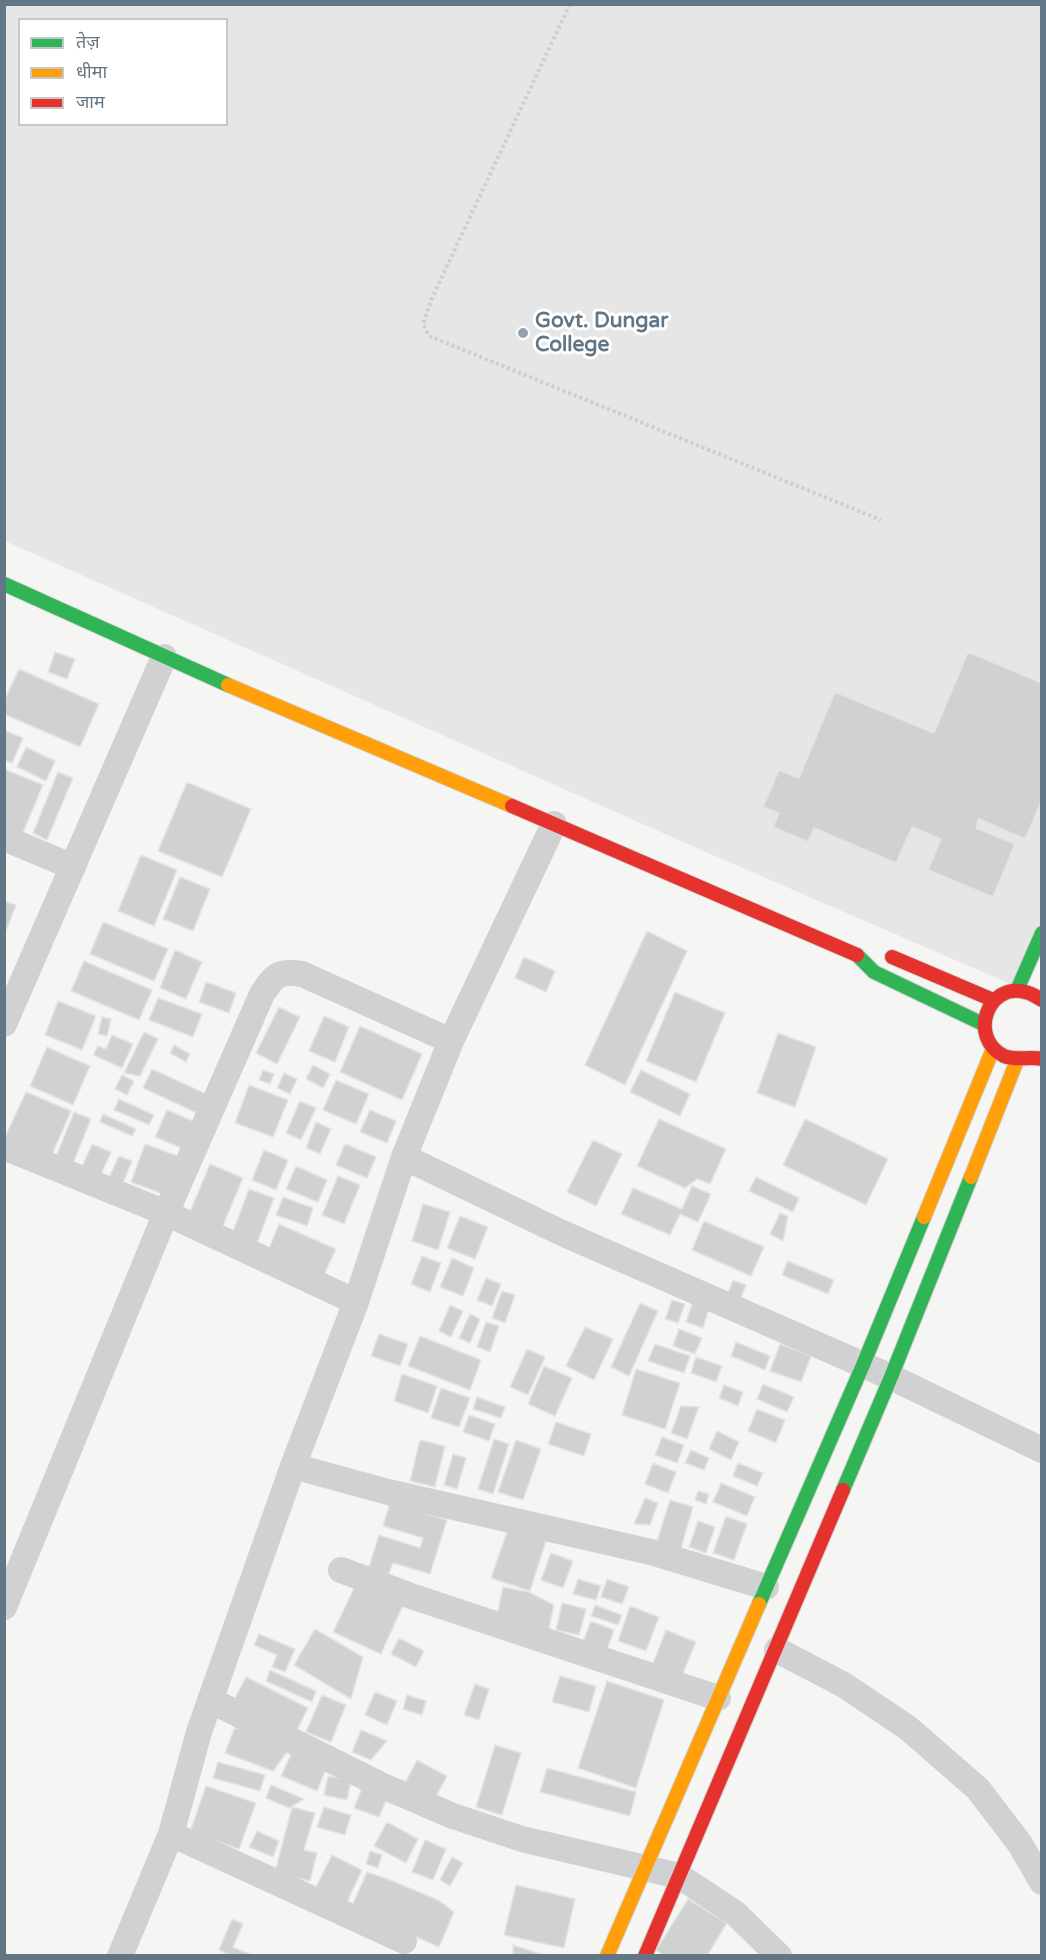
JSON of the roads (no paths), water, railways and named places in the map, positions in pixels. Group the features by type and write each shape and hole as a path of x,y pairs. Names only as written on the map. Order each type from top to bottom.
{"street":[{"path":"4,584 164,657 855,953 874,972 983,1024"},
{"path":"4,1024 164,657"},
{"path":"120,1956 171,1834 210,1700 293,1466 356,1302 404,1157 451,1041 554,824"},
{"path":"4,838 73,867"},
{"path":"1017,990 1041,933"},
{"path":"855,953 876,953 993,1000"},
{"path":"4,1607 166,1213 262,994 273,978 286,972 303,974 451,1041"},
{"path":"645,1956 777,1650 891,1377 1033,1055 1005,1056 993,1049 986,1038 983,1024 986,1012 993,1000 1004,992 1017,990 1030,992 1041,999"},
{"path":"607,1956 862,1365 993,1049"},
{"path":"4,1147 166,1213 356,1302"},
{"path":"404,1157 562,1233 891,1377 1041,1450"},
{"path":"293,1466 388,1492 651,1552 766,1587"},
{"path":"341,1570 411,1596 718,1698"},
{"path":"777,1650 844,1685 908,1728 969,1781 978,1789 1020,1844 1041,1882"},
{"path":"210,1700 383,1786 453,1816 522,1839 679,1876 735,1913 779,1956"},
{"path":"171,1834 404,1941"}],"place":[{"name":"Govt. Dungar College","path":"523,333"}]}
